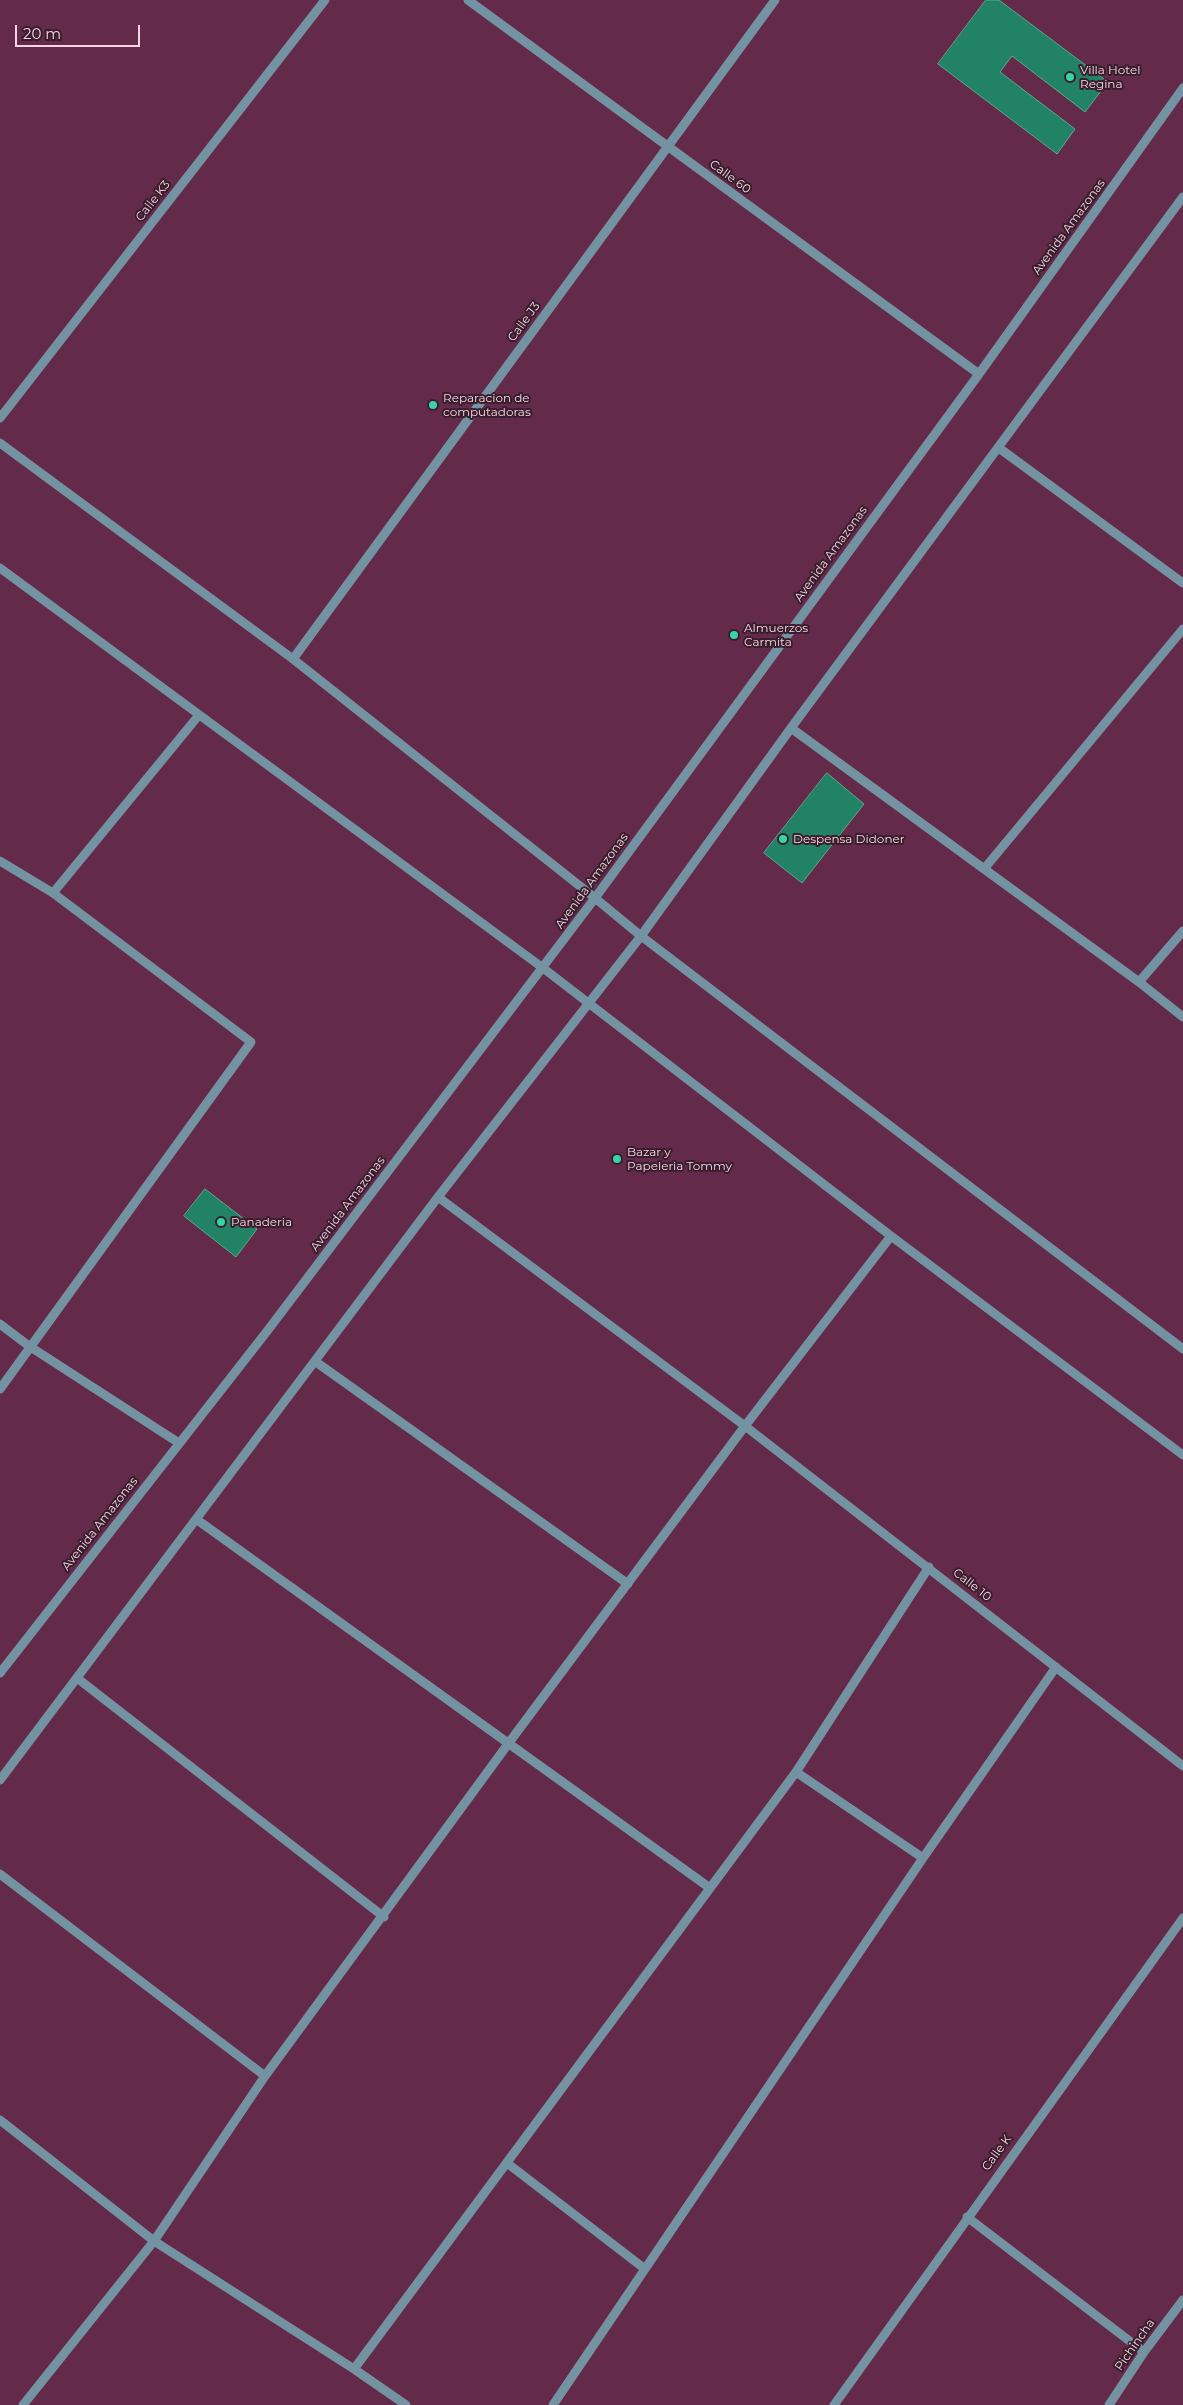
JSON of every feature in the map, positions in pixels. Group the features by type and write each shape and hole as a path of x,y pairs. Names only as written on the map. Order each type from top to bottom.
{"street":[{"name":"Calle K3","path":"0,418 325,0"},
{"name":"Calle 60","path":"468,0 979,374"},
{"name":"Calle J3","path":"293,659 775,0"},
{"name":"Avenida Amazonas","path":"0,1674 543,968 979,374 1183,88"},
{"path":"0,1780 316,1362 438,1197 641,936 791,728 1183,197"},
{"path":"0,443 293,659 641,936 1182,1346"},
{"path":"998,448 1183,583"},
{"path":"0,568 543,968 891,1236 1183,1455"},
{"path":"984,869 1183,629"},
{"path":"53,893 198,715"},
{"path":"791,728 1139,982 1183,1017"},
{"path":"0,862 53,893 250,1042 29,1346 0,1389"},
{"path":"1139,982 1183,930"},
{"name":"Calle 10","path":"438,1197 745,1426 1183,1766"},
{"path":"23,2405 154,2241 265,2076 384,1917 508,1744 745,1426 891,1236"},
{"path":"0,1324 29,1346 179,1443"},
{"path":"316,1362 628,1584"},
{"path":"196,1519 710,1888"},
{"path":"354,2369 796,1772 929,1567"},
{"path":"553,2405 923,1858 1056,1667"},
{"path":"77,1678 384,1917"},
{"path":"796,1772 923,1858"},
{"path":"0,1874 265,2076"},
{"name":"Calle K","path":"834,2405 1183,1918"},
{"path":"0,2120 154,2241 354,2369 406,2405"},
{"path":"507,2164 644,2269"},
{"path":"967,2218 1144,2352"},
{"name":"Pichincha","path":"1109,2405 1144,2352 1183,2300"}],"building":[{"name":"Villa Hotel Regina","path":"986,0 999,0 1108,82 1085,112 1012,56 1000,72 1075,129 1057,154 938,64"},
{"path":"827,773 864,804 802,883 764,853"},
{"name":"Panaderia","path":"205,1189 257,1229 236,1257 184,1216"}],"place":[{"name":"Villa Hotel Regina","path":"1070,77"},
{"name":"Reparacion de computadoras","path":"433,405"},
{"name":"Almuerzos Carmita","path":"734,635"},
{"name":"Despensa Didoner","path":"783,839"},
{"name":"Bazar y Papeleria Tommy","path":"617,1159"},
{"name":"Panaderia","path":"221,1222"}]}
